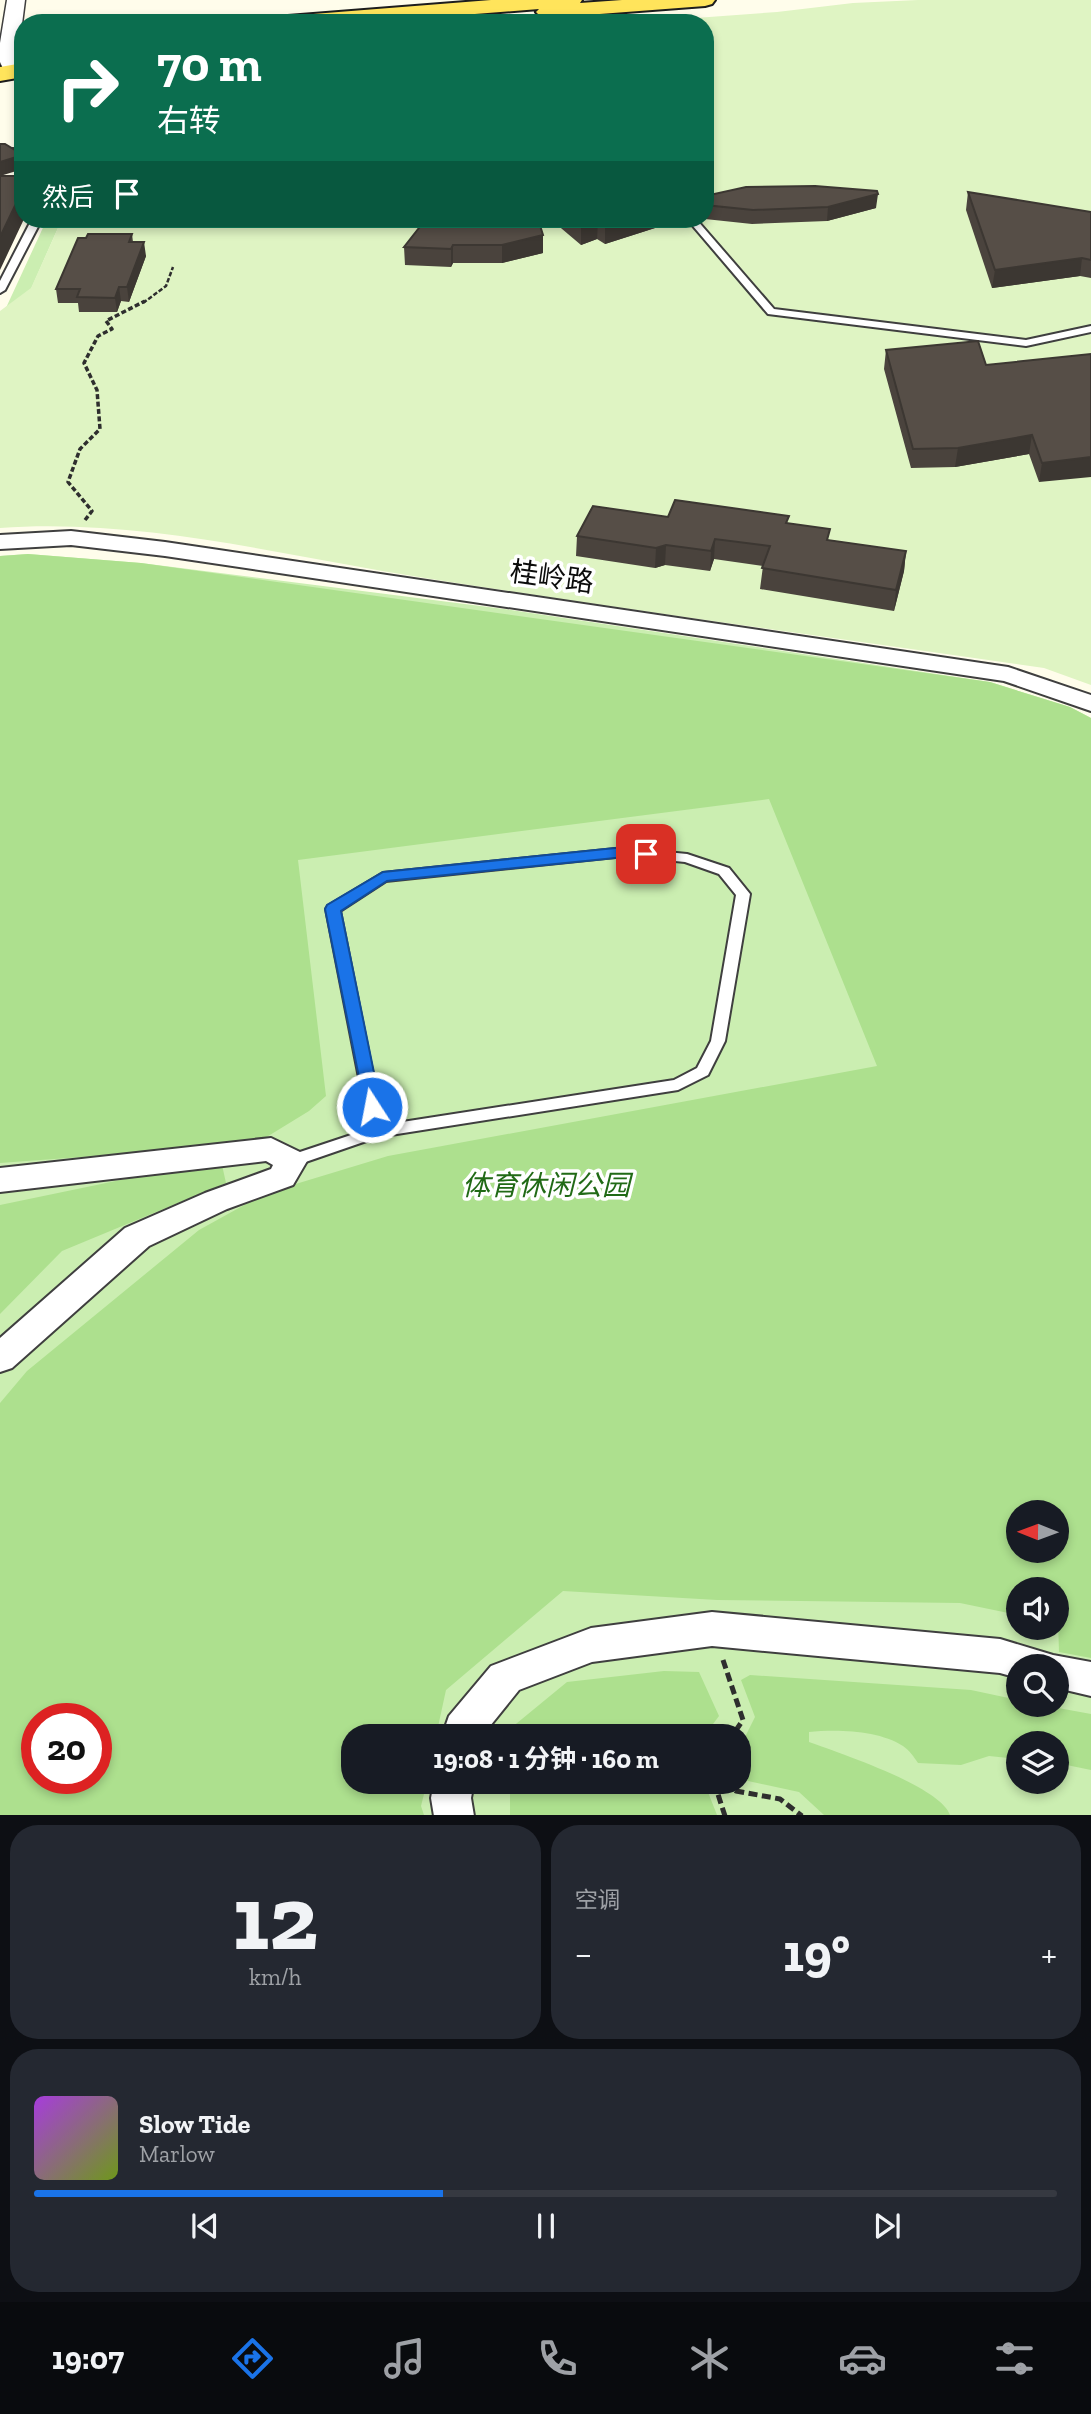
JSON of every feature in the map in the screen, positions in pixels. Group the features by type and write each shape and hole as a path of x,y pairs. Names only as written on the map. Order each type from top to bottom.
{"main road":[{"path":"391,14 572,0"},
{"path":"526,14 705,0"}],"street":[{"path":"11,64 14,26"},
{"name":"桂岭路","path":"0,542 71,538 1008,674 1091,703"},
{"path":"0,1180 271,1149 291,1161 282,1177 216,1201 137,1237 0,1357"},
{"path":"467,1724 505,1678 591,1646 712,1629 1006,1658"},
{"path":"1069,1674 1091,1679"},
{"path":"452,1794 454,1815"}],"lane":[{"path":"0,290 32,228"},
{"path":"699,228 771,312 1027,343 1091,329"},
{"path":"291,1161 377,1132 678,1085 703,1071 718,1041 743,894 724,871 687,858 625,852 383,877 333,909 377,1132"}],"path":[{"path":"71,538 92,511 68,482 79,449 100,429 97,390 84,363 98,336 112,329 106,321 141,304 166,286 173,267"},
{"path":"712,1629 743,1720 740,1724"},
{"path":"718,1794 725,1815"},
{"path":"751,1794 780,1799 802,1815"}],"green space":[{"path":"918,0 1091,0 1091,685 1044,668 502,590 214,541 107,528 0,528 0,311 31,288 58,228 714,228 714,17 853,3"},
{"path":"43,228 58,228 31,289 5,310"},
{"name":"体育休闲公园","path":"28,554 141,563 511,610 990,682 1070,707 1091,718 1091,1815 0,1815 0,556"},
{"name":"体育休闲公园","path":"28,554 141,563 990,682 1070,707 1091,718 1091,1658 1059,1652 1059,1640 1069,1640 1069,1577 1006,1577 1006,1613 960,1603 717,1600 563,1591 446,1690 439,1724 341,1724 341,1794 424,1794 421,1806 424,1815 0,1815 0,1403 27,1371 199,1230 266,1193 388,1156 877,1066 769,799 298,860 326,1096 309,1111 265,1138 230,1146 0,1163 0,556"},
{"path":"222,1165 226,1183 62,1251 0,1314 0,1205 135,1177"},
{"path":"664,1671 699,1672 719,1716 713,1724 516,1724 567,1682"},
{"path":"750,1675 971,1690 1006,1697 1006,1717 1069,1717 1069,1710 1091,1714 1091,1770 1069,1765 1069,1731 1006,1731 1006,1758 989,1756 961,1765 918,1763 903,1746 870,1734 844,1731 809,1732 809,1742 909,1782 942,1804 950,1815 824,1815 799,1792 751,1782 751,1725 755,1717 741,1680"},
{"path":"510,1794 709,1794 717,1815 510,1815"}],"building":[{"path":"0,144 14,150 14,158 0,162"},
{"path":"0,176 14,176 14,208 0,237"},
{"path":"815,186 877,191 878,194 828,207 753,210 714,206 714,194 746,187"},
{"path":"968,192 1091,212 1091,260 1082,258 995,270"},
{"path":"419,228 541,228 543,235 502,245 453,245 451,249 404,247"},
{"path":"88,234 132,234 129,242 144,242 127,287 119,287 115,298 77,297 80,289 56,289 78,238 86,238"},
{"path":"978,341 986,365 1091,354 1091,457 1042,463 1032,435 958,448 913,449 886,350"},
{"path":"675,500 789,516 786,523 830,529 827,540 906,551 896,590 762,568 770,546 715,539 711,551 666,545 656,548 577,536 593,506 668,517"}],"route":[{"path":"372,1107 333,909 383,877 625,852 646,854"}]}
